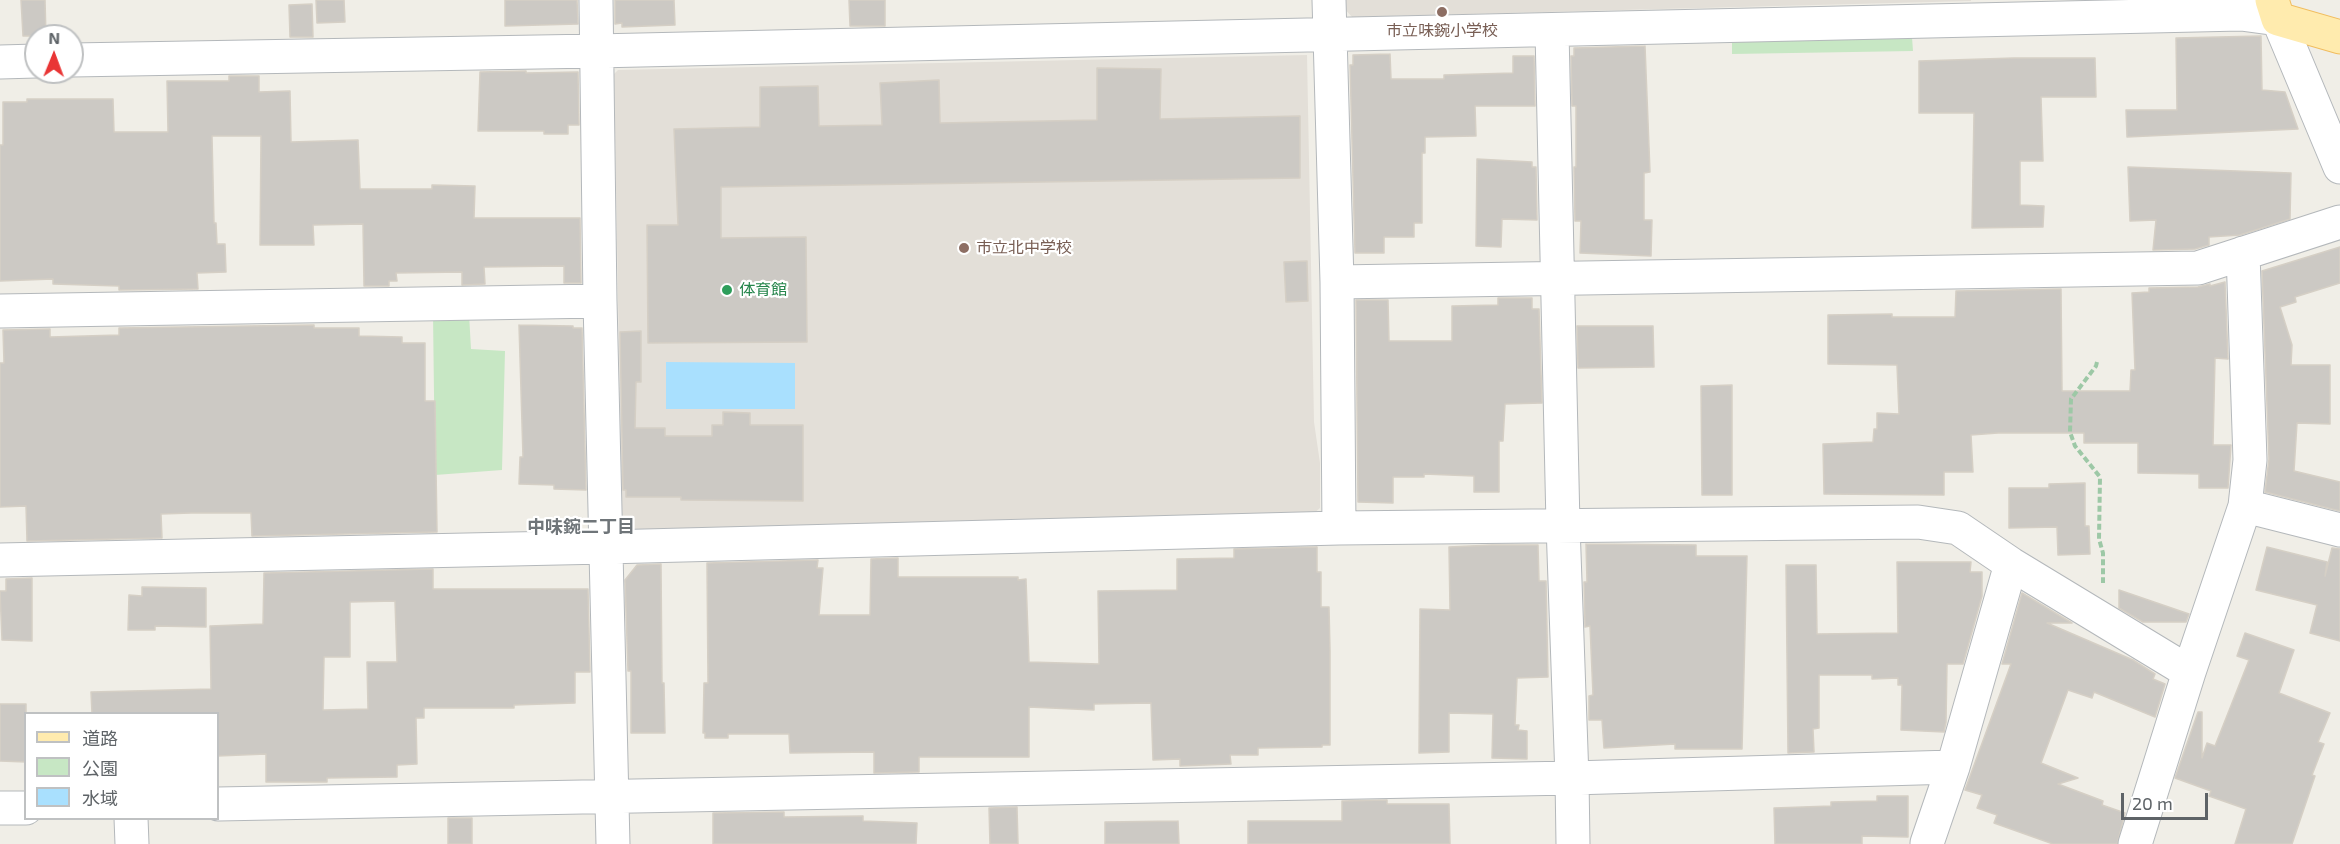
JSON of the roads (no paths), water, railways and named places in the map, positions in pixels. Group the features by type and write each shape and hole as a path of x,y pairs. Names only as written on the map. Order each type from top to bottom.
{"main road":[{"path":"2275,10 2340,38"}],"street":[{"path":"596,0 600,301 614,844"},
{"path":"1329,0 1337,282 1339,528"},
{"path":"84,60 1552,31 2241,14 2275,10 2340,167"},
{"path":"1552,31 1573,844"},
{"path":"0,62 24,61"},
{"path":"1337,282 2198,268 2340,222"},
{"path":"2135,844 2189,672 2246,506 2250,460 2243,253"},
{"path":"0,311 600,301"},
{"path":"2246,506 2340,530"},
{"path":"0,560 1339,528 1918,522 1958,528 2011,564 2189,672"},
{"path":"1927,843 1953,767 2011,564"},
{"path":"219,804 1572,778 1953,767"},
{"path":"0,808 24,808"},
{"path":"131,820 132,844"}],"water":[{"path":"666,362 795,363 795,409 666,409"}],"place":[{"name":"市立味鋺小学校","path":"1442,12"},
{"name":"市立北中学校","path":"964,248"},
{"name":"体育館","path":"727,290"}],"district":[{"name":"中味鋺二丁目","path":"581,527"}]}
